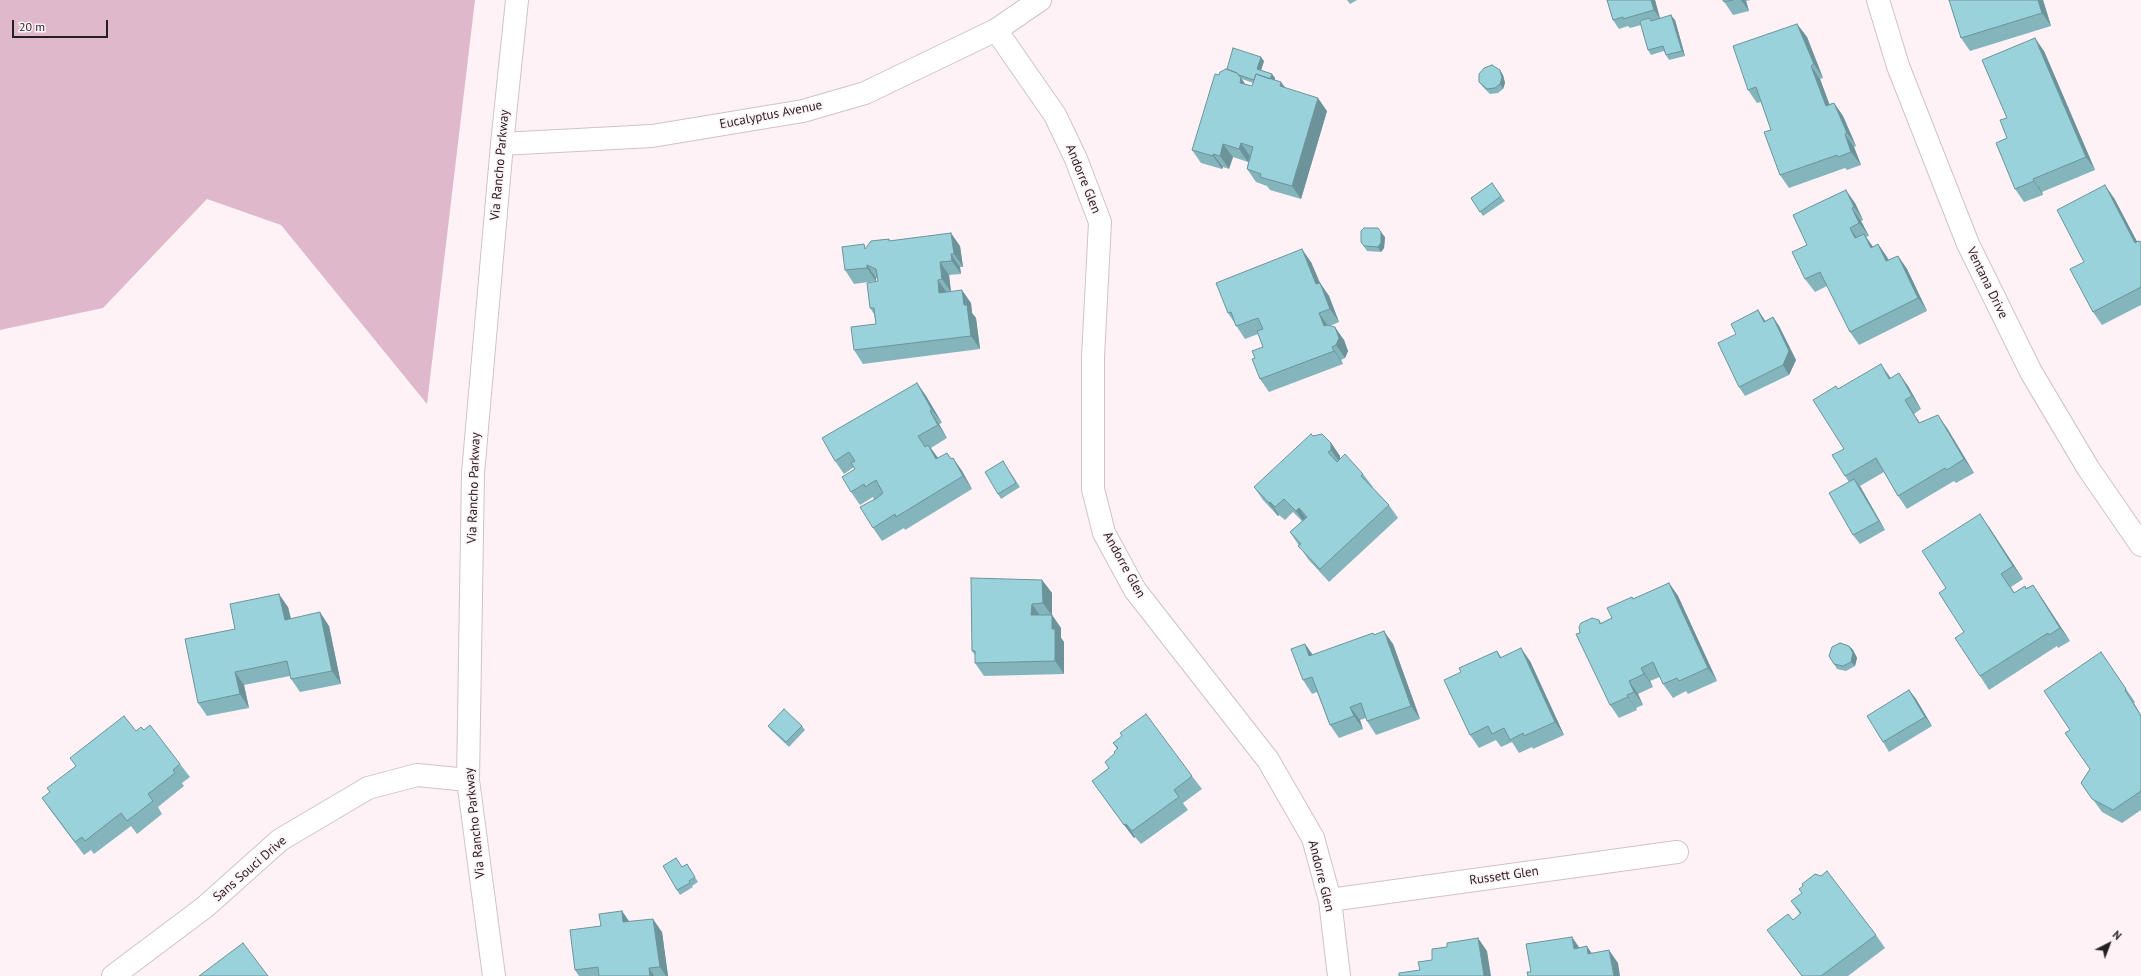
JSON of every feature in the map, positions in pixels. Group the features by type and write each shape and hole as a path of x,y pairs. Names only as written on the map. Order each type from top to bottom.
{"street":[{"name":"Via Rancho Parkway","path":"494,976 468,780 472,473 502,144 517,0"},
{"name":"Eucalyptus Avenue","path":"502,144 652,136 803,111 865,93 996,30 1040,0"},
{"name":"Ventana Drive","path":"1878,0 1898,66 1968,244 2031,372 2088,468 2141,545"},
{"name":"Andorre Glen","path":"996,30 1056,115 1076,159 1100,222 1093,357 1093,489 1104,533 1135,590 1268,760 1313,838 1330,900 1339,976"},
{"name":"Sans Souci Drive","path":"113,976 206,907 280,840 368,788 417,775 468,780"},
{"name":"Russett Glen","path":"1330,900 1677,852"}],"shaded area":[{"path":"0,0 475,0 427,404 281,225 207,199 103,308 0,330"}],"building":[{"path":"1607,0 1651,0 1654,10 1623,19 1623,17 1613,20"},
{"path":"1949,0 2038,0 2042,13 1961,38"},
{"path":"1671,15 1682,51 1666,55 1663,46 1648,50 1640,22 1650,18 1651,21"},
{"path":"1797,24 1814,64 1811,66 1826,106 1834,103 1847,133 1845,134 1851,152 1838,157 1837,155 1780,175 1764,132 1771,130 1756,87 1748,90 1733,46"},
{"path":"2035,38 2086,157 2033,179 2034,181 2015,189 1996,143 2007,138 2000,120 2007,118 1982,60"},
{"path":"1233,48 1261,57 1257,69 1272,74 1270,79 1256,74 1254,80 1227,69"},
{"path":"1492,65 1500,70 1502,78 1500,84 1495,88 1487,89 1479,82 1479,74 1484,68"},
{"path":"1226,69 1237,73 1241,78 1240,83 1252,86 1256,74 1281,82 1280,86 1318,98 1292,186 1260,177 1261,174 1247,169 1253,147 1241,143 1239,149 1223,144 1220,156 1213,154 1213,156 1192,150 1215,74 1219,75 1220,72"},
{"path":"1492,183 1501,196 1480,212 1471,198"},
{"path":"2105,185 2135,243 2138,241 2141,242 2141,287 2093,312 2070,269 2084,262 2057,210"},
{"path":"1846,190 1854,207 1852,208 1859,223 1850,228 1855,238 1864,234 1871,248 1878,244 1886,261 1898,256 1918,298 1850,332 1820,272 1805,279 1792,252 1807,245 1793,215"},
{"path":"1364,228 1378,228 1381,232 1381,243 1378,247 1364,246 1361,242 1361,231"},
{"path":"951,233 954,254 951,254 952,261 940,262 942,279 938,280 939,293 962,290 964,305 967,305 971,336 854,350 851,327 876,324 874,308 870,308 867,283 878,281 876,269 867,265 867,268 845,270 842,247 864,244 865,249 871,241 889,239 889,241"},
{"path":"1302,249 1316,284 1320,283 1330,309 1319,313 1324,326 1327,325 1335,327 1339,338 1336,345 1332,347 1334,351 1260,379 1252,359 1255,358 1252,351 1263,347 1257,331 1263,329 1258,318 1236,326 1231,312 1228,313 1216,283"},
{"path":"1758,310 1764,322 1773,317 1789,351 1783,365 1739,387 1718,343 1736,334 1731,324"},
{"path":"1881,364 1889,379 1899,373 1912,396 1905,400 1919,423 1938,415 1964,459 1947,470 1945,468 1898,496 1876,458 1845,476 1832,455 1844,449 1813,400 1836,386 1838,389"},
{"path":"917,383 932,410 930,411 938,425 918,436 925,447 928,445 936,459 947,453 951,459 953,458 963,476 896,517 895,514 873,528 860,507 883,493 876,480 865,487 864,484 851,492 842,477 855,469 851,463 855,461 849,452 835,461 822,438"},
{"path":"1311,434 1313,436 1322,434 1331,443 1331,450 1328,452 1337,462 1345,454 1363,474 1361,476 1389,505 1320,569 1298,546 1301,544 1290,532 1307,517 1299,508 1296,511 1284,499 1275,507 1270,502 1269,503 1254,487"},
{"path":"1003,461 1016,483 998,494 985,472"},
{"path":"1854,479 1879,521 1853,535 1829,493"},
{"path":"1980,514 2013,566 2001,574 2014,593 2025,586 2026,589 2033,585 2060,628 2049,635 2048,633 1980,676 1955,638 1964,632 1939,593 1946,588 1922,551"},
{"path":"971,578 1042,580 1043,603 1032,604 1031,615 1052,615 1052,629 1055,629 1055,661 975,663 975,651 972,651"},
{"path":"1669,583 1708,668 1679,681 1677,678 1663,684 1653,662 1641,668 1644,674 1629,681 1634,692 1627,695 1628,697 1610,705 1576,634 1580,633 1579,627 1581,623 1592,618 1599,620 1600,624 1612,618 1607,608 1632,597 1633,599"},
{"path":"279,594 285,620 320,612 332,671 291,679 287,661 235,672 240,694 198,703 185,639 235,629 230,604"},
{"path":"1384,631 1411,706 1367,721 1361,703 1350,707 1354,716 1330,725 1312,677 1303,680 1291,649 1305,644 1309,656 1373,633 1374,635"},
{"path":"1840,643 1849,646 1853,653 1851,662 1843,666 1834,664 1829,656 1832,647"},
{"path":"1521,648 1555,722 1524,736 1523,733 1510,740 1504,728 1492,734 1488,726 1470,735 1444,680 1461,672 1459,668 1497,651 1500,658"},
{"path":"2101,652 2126,689 2125,690 2141,716 2141,791 2113,810 2092,799 2081,783 2090,769 2065,733 2070,730 2044,691"},
{"path":"1909,690 1925,717 1883,742 1867,716"},
{"path":"784,709 802,726 786,742 768,726"},
{"path":"1146,714 1192,776 1174,790 1179,797 1132,831 1126,824 1124,825 1092,781 1109,768 1105,762 1115,753 1114,752 1118,748 1113,743 1122,736 1120,733"},
{"path":"124,716 136,731 141,727 144,730 150,725 180,764 173,770 175,773 148,794 153,801 127,821 121,813 85,841 82,837 75,842 42,798 50,792 47,788 76,766 70,758"},
{"path":"676,858 682,867 687,864 695,877 689,881 690,883 677,890 663,866"},
{"path":"1827,871 1876,935 1821,976 1802,976 1767,930 1788,914 1793,920 1801,913 1791,901 1802,893 1799,889 1803,886 1802,884 1815,874 1821,876"},
{"path":"622,911 623,922 653,919 660,967 649,968 650,976 599,976 598,967 575,970 570,930 601,926 599,914"},
{"path":"1572,937 1574,949 1587,946 1588,954 1609,950 1614,976 1528,976 1527,972 1531,972 1526,944"},
{"path":"1478,938 1484,976 1399,976 1399,973 1420,970 1418,962 1432,960 1432,949 1447,947 1447,943"},
{"path":"243,943 268,976 199,976"}]}
